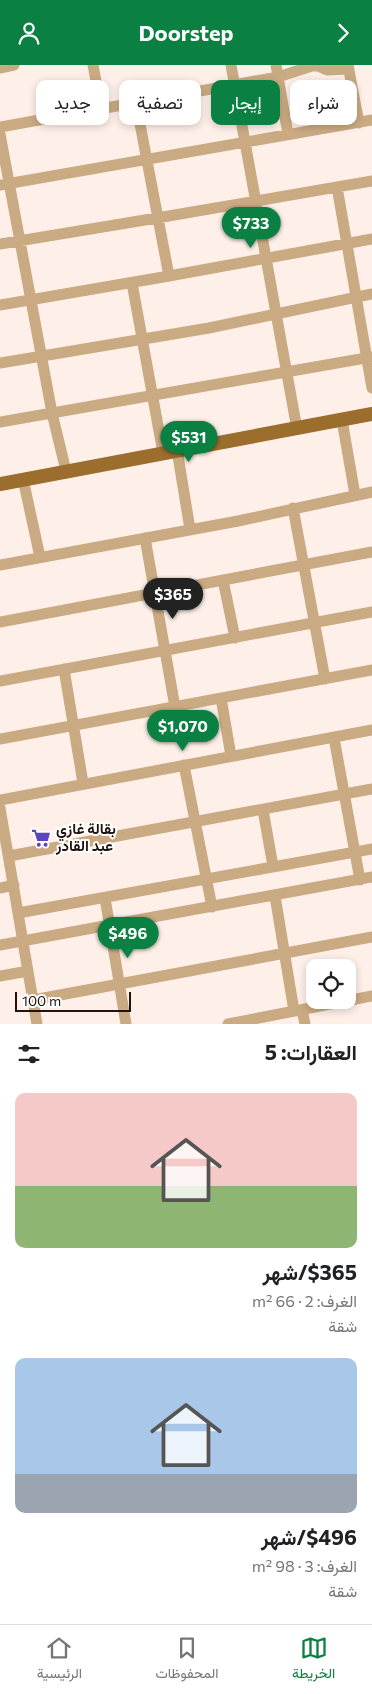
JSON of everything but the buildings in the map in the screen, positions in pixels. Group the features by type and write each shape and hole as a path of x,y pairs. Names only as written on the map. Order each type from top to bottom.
{"main road":[{"path":"0,483 241,440 372,414"}],"street":[{"path":"0,68 14,65"},
{"path":"93,65 96,80"},
{"path":"231,65 233,80"},
{"path":"276,65 288,135"},
{"path":"262,80 278,77 315,65 327,70 348,67 359,123"},
{"path":"0,127 36,120"},
{"path":"5,185 372,121"},
{"path":"140,125 169,276"},
{"path":"241,125 297,429"},
{"path":"0,133 5,185 20,240 52,413 66,471"},
{"path":"0,244 372,181"},
{"path":"336,187 369,357 372,388"},
{"path":"0,305 372,239"},
{"path":"132,283 163,453"},
{"path":"0,363 276,315 372,294"},
{"path":"0,421 369,357"},
{"path":"342,420 355,495"},
{"path":"177,450 190,529"},
{"path":"23,479 40,557"},
{"path":"0,565 238,521 372,492"},
{"path":"293,508 302,565 325,679"},
{"path":"144,538 175,707"},
{"path":"0,622 372,552"},
{"path":"223,580 235,638"},
{"path":"0,681 372,612"},
{"path":"64,669 83,783"},
{"path":"0,739 372,670"},
{"path":"221,698 231,757"},
{"path":"0,800 372,730"},
{"path":"0,945 366,878 355,852 334,738"},
{"path":"184,765 212,907"},
{"path":"9,856 372,789"},
{"path":"0,808 37,1024"},
{"path":"263,810 273,866"},
{"path":"18,913 372,849"},
{"path":"0,888 14,885"},
{"path":"275,896 285,954 298,1011 305,1024"},
{"path":"105,897 126,1024"},
{"path":"34,1000 372,937"},
{"path":"0,976 28,971"},
{"path":"232,1024 372,996"}],"place":[{"name":"بقالة غازي عبد القادر","path":"41,838"}]}
